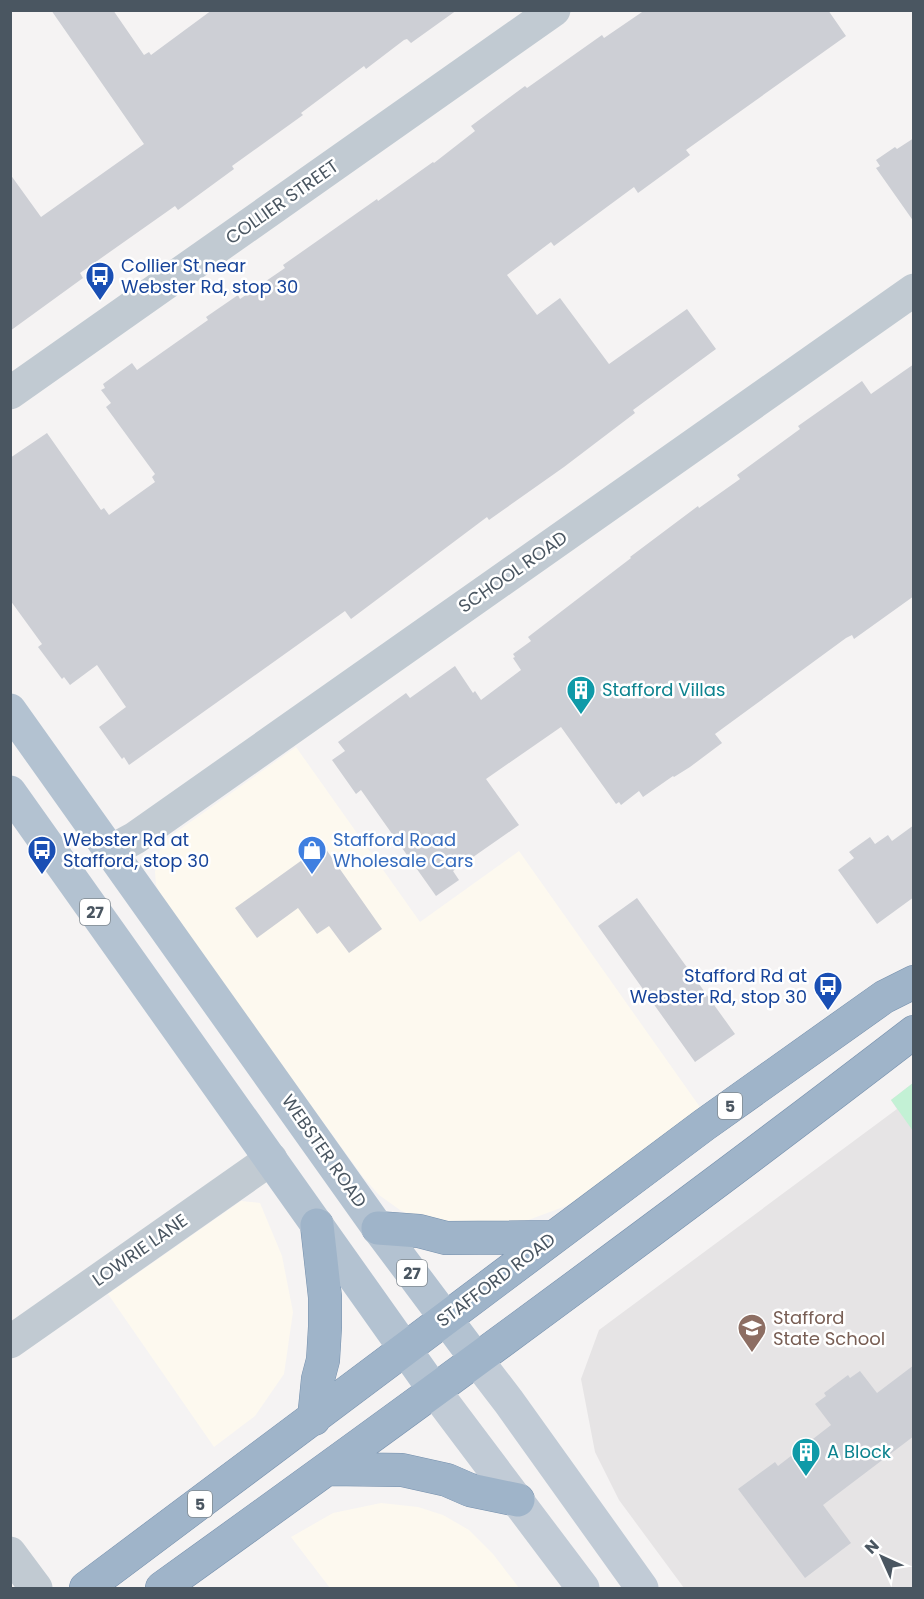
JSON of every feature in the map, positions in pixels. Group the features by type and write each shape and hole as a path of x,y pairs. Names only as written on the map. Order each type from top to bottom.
{"highway":[{"name":"STAFFORD ROAD","path":"86,1588 704,1125 884,997 914,982"},
{"path":"162,1588 328,1469 914,1032"},
{"path":"314,1419 318,1379 323,1360 325,1327 325,1297 317,1225"},
{"path":"378,1228 419,1231 446,1238 552,1237"},
{"path":"328,1469 402,1470 447,1480 470,1490 518,1500"}],"main road":[{"name":"WEBSTER ROAD","path":"10,710 378,1228 509,1402 642,1588"},
{"name":"27","path":"10,792 434,1390"},
{"path":"434,1390 583,1588"}],"street":[{"name":"COLLIER STREET","path":"10,393 554,10"},
{"name":"SCHOOL ROAD","path":"111,851 135,838 914,290"},
{"name":"LOWRIE LANE","path":"10,1342 270,1159"},
{"path":"10,1553 36,1588"}],"shaded area":[{"path":"296,747 420,922 519,851 702,1110 585,1196 566,1206 523,1222 483,1228 411,1216 379,1195 363,1177 262,1038 156,885 155,872 158,855 164,842"},
{"name":"Stafford State School","path":"913,1083 913,1588 684,1588 619,1500 595,1452 581,1379 599,1330 897,1109 891,1100"},
{"path":"241,1201 260,1203 282,1256 293,1312 284,1374 255,1416 214,1447 108,1294"},
{"path":"381,1503 418,1507 443,1515 469,1530 493,1554 519,1588 330,1588 291,1537 333,1513"}],"green space":[{"path":"913,1083 913,1131 891,1100"}],"building":[{"path":"51,10 113,10 144,55 149,52 151,55 212,10 457,10 411,43 407,39 404,40 366,69 364,66 301,113 303,115 232,166 234,169 178,210 175,206 80,273 83,278 10,331 10,174 41,217 144,144"},
{"path":"645,10 828,10 846,36 686,150 690,155 638,193 634,187 554,246 551,242 507,275 537,315 560,298 609,364 687,309 716,349 633,410 635,413 564,467 489,520 487,517 351,619 345,611 129,765 99,727 126,707 97,665 70,685 64,677 62,679 38,647 42,644 10,600 10,458 47,433 101,510 104,508 109,515 155,482 152,477 155,474 106,407 111,403 101,390 105,388 103,384 132,363 137,370 208,320 206,317 238,295 240,299 285,268 283,265 377,199 378,201 434,163 475,131 471,126 525,86 527,88 602,35 604,38"},
{"path":"914,138 914,222 876,168 880,166 876,160"},
{"path":"914,364 914,596 854,639 852,635 846,638 715,734 722,743 643,797 639,791 621,805 619,802 616,804 561,727 486,779 519,825 453,871 459,880 436,896 361,790 356,794 332,760 345,751 338,742 406,693 410,698 455,666 473,693 475,691 481,700 521,670 513,654 531,641 528,637 698,506 699,508 740,479 737,475 800,429 798,426 862,381 871,394"},
{"path":"914,825 914,897 877,924 838,870 854,858 849,852 870,837 875,844 888,835 892,841"},
{"name":"Stafford Road Wholesale Cars","path":"323,845 382,929 349,953 329,926 317,934 298,908 257,938 235,908"},
{"path":"637,898 735,1034 695,1062 598,926"},
{"name":"A Block","path":"914,1365 914,1436 823,1505 851,1543 805,1578 738,1489 775,1462 778,1466 831,1425 815,1404 826,1396 824,1393 848,1375 850,1378 860,1371 877,1393"}],"place":[{"name":"Collier St near Webster Rd, stop 30","path":"100,302"},
{"name":"Stafford Villas","path":"581,716"},
{"name":"Webster Rd at Stafford, stop 30","path":"42,876"},
{"name":"Stafford Road Wholesale Cars","path":"312,876"},
{"name":"Stafford Rd at Webster Rd, stop 30","path":"828,1012"},
{"name":"Stafford State School","path":"752,1354"},
{"name":"A Block","path":"806,1478"}]}
